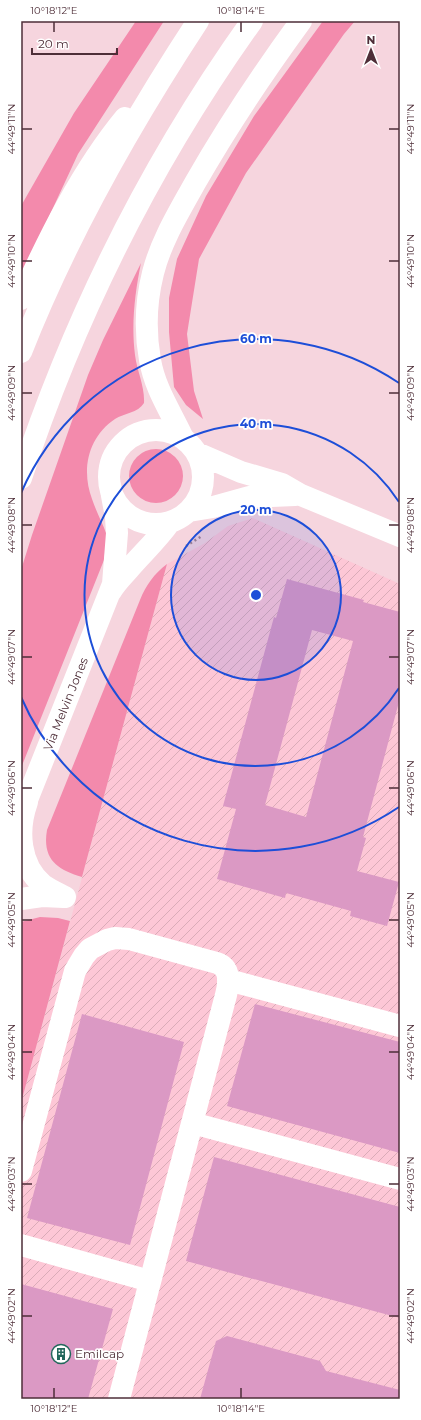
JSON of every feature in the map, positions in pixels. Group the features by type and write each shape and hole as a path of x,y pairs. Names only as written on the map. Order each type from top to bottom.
{"main road":[{"path":"21,352 41,303 84,216 130,131 198,21"},
{"path":"21,478 60,370 113,252 175,138 210,82 252,21"},
{"path":"179,517 196,503 203,484 204,473 202,463 162,397 153,374 150,360 147,305 153,272 159,254 174,221 207,163 248,98 301,21"},
{"path":"21,299 70,200 97,154 116,128 175,57"},
{"path":"306,498 292,495 249,497 150,524 132,517 117,503 110,485 109,475 114,456 119,448 134,435 153,430 163,430 174,433 190,445 241,472 282,484 306,498 400,536"},
{"name":"Via Melvin Jones","path":"110,485 116,517 117,533 114,577 111,592"},
{"name":"Via Melvin Jones","path":"21,899 42,896 65,897 50,890 39,881 26,860 22,847 21,833 24,807 111,592 118,579 179,517"},
{"path":"21,1171 75,971 90,949 106,940 119,938 130,939 221,964 227,970 228,980 226,995 119,1399"},
{"path":"228,980 400,1026"},
{"path":"192,1123 400,1179"},
{"path":"21,1245 150,1281"}],"path":[{"path":"183,548 206,533"}],"shaded area":[{"path":"136,21 164,21 78,154 21,277 21,206 74,113"},
{"path":"323,21 355,21 344,34 246,173 199,259 187,334 194,391 203,419 186,405 174,387 169,332 169,298 177,259 206,196 254,116"},
{"path":"141,263 135,297 133,332 135,355 143,391 144,403 135,411 115,419 106,426 98,435 89,455 87,477 89,488 107,539 104,560 21,768 21,570 88,375 103,340"},
{"path":"151,449 161,449 171,453 179,461 183,471 183,481 179,491 171,499 161,503 151,503 141,499 133,491 129,481 129,471 133,461 141,453"},
{"path":"253,518 400,584 400,1399 21,1399 21,1103 167,564 205,543 228,526"},
{"path":"167,564 82,877 65,871 53,862 47,849 47,830 142,595 154,576"},
{"path":"40,917 58,918 70,921 21,1103 21,922"}],"building":[{"path":"287,579 364,600 363,602 400,612 400,698 363,837 366,838 357,871 399,882 387,926 350,916 351,911 286,893 285,898 217,879 236,809 223,806 274,617 276,618","holes":["312,630 353,641 306,817 265,805"]},
{"path":"255,1004 400,1042 400,1153 227,1106"},
{"path":"82,1014 184,1042 130,1245 27,1218"},
{"path":"214,1157 400,1207 400,1318 186,1261"},
{"name":"Emilcap","path":"21,1284 113,1309 88,1399 21,1399"},
{"path":"227,1336 320,1361 326,1371 400,1390 400,1399 200,1399 216,1341"}],"place":[{"name":"Emilcap","path":"61,1354"}]}
